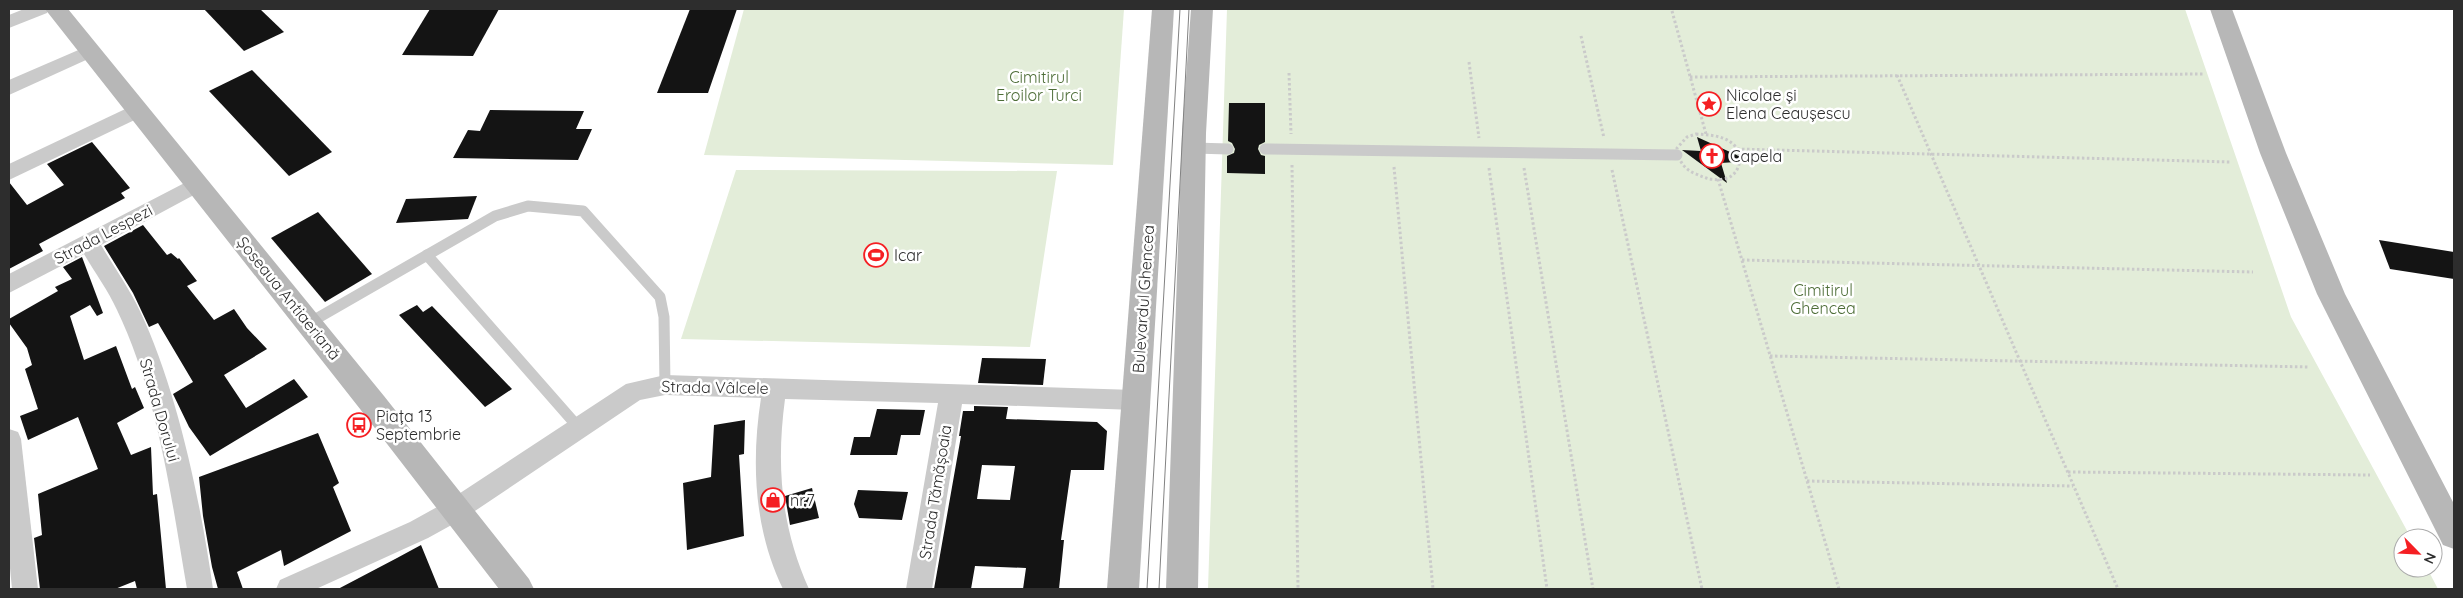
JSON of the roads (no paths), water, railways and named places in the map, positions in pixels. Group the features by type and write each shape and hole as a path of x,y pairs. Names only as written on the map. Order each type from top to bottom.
{"main road":[{"name":"Șoseaua Antiaeriană","path":"56,9 309,323 518,589"},
{"name":"Bulevardul Ghencea","path":"1123,589 1163,9"},
{"path":"1182,589 1194,148 1202,9"},
{"path":"2221,9 2277,162 2331,294 2367,368 2454,535"},
{"path":"1154,148 1194,148"}],"street":[{"path":"9,22 40,9"},
{"path":"9,88 90,51"},
{"path":"9,173 138,110"},
{"name":"Strada Lespezi","path":"9,284 198,184"},
{"name":"Strada Dorului","path":"88,241 133,319 161,402 184,499 200,589"},
{"name":"Strada Vâlcele","path":"289,589 318,583 457,509 634,391 665,385 1135,400"},
{"path":"774,389 771,408 770,464 773,520 781,554 796,589"},
{"name":"Strada Tămășoaia","path":"919,589 952,394"},
{"path":"9,439 25,589"}],"lane":[{"path":"1194,148 1228,149"},
{"path":"1265,149 1677,155"},
{"path":"309,323 495,216 528,206 583,211 660,297 664,317 665,385"},
{"path":"427,255 579,428"}],"tram line":[{"path":"1147,589 1180,9"},
{"path":"1159,589 1189,9"}],"place":[{"name":"Nicolae și Elena Ceaușescu","path":"1709,104"},
{"name":"Capela","path":"1712,156"},
{"name":"Icar","path":"876,255"},
{"name":"Piața 13 Septembrie","path":"359,425"},
{"name":"nr.7","path":"773,500"}],"park label":[{"name":"Cimitirul Eroilor Turci","path":"1039,86"},
{"name":"Cimitirul Ghencea","path":"1823,299"}]}
